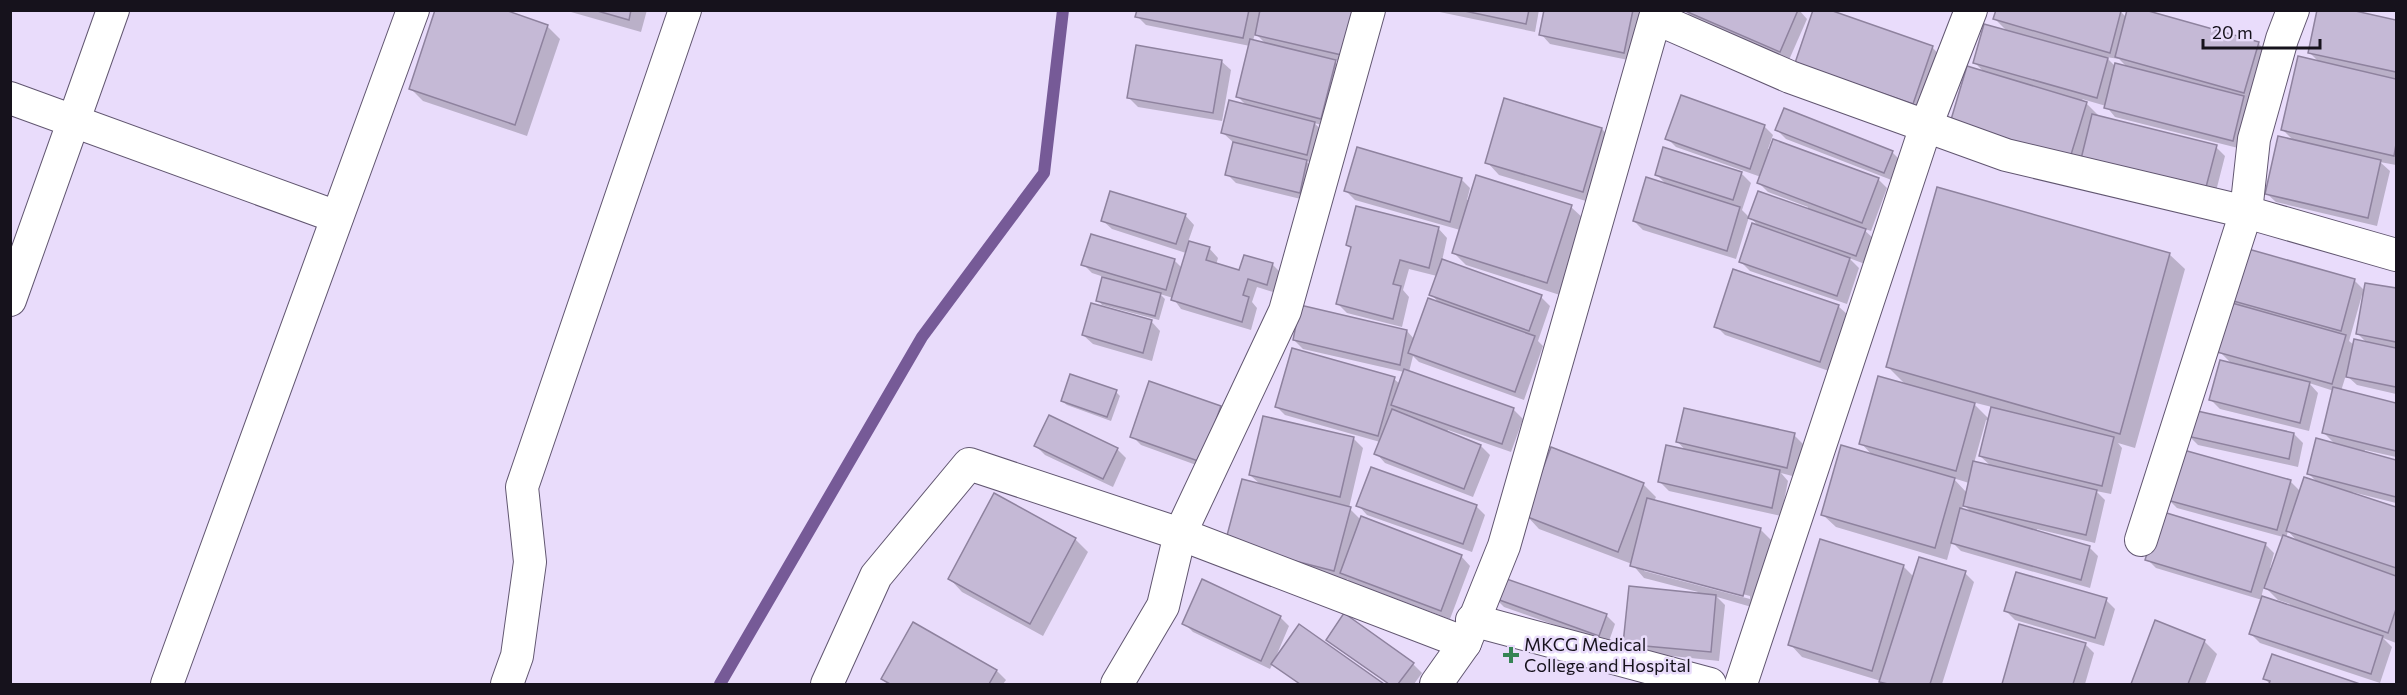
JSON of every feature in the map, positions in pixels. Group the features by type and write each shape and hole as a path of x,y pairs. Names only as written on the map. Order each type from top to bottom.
{"street":[{"path":"10,300 113,10"},
{"path":"167,684 413,10"},
{"path":"507,684 517,656 530,562 522,487 685,10"},
{"path":"1117,684 1163,606 1180,534 1285,311 1370,10"},
{"path":"1741,684 1926,126 1971,10"},
{"path":"2141,540 2246,212 2254,139 2282,39 2293,10"},
{"path":"1436,684 1469,631 1504,546 1655,18 1790,77 2006,155 2246,212 2397,255"},
{"path":"10,98 337,217"},
{"path":"827,684 876,576 969,464 1469,631 1710,684"}],"building":[{"path":"435,10 505,10 548,25 515,125 409,89"},
{"path":"594,10 631,10 629,20"},
{"path":"1137,10 1249,10 1243,38 1135,17"},
{"path":"1260,10 1356,11 1346,56 1255,35"},
{"path":"1460,10 1529,10 1526,24"},
{"path":"1544,10 1633,10 1624,53 1539,35"},
{"path":"1683,10 1798,10 1780,52"},
{"path":"1813,10 1830,10 1933,46 1913,104 1795,63"},
{"path":"1996,10 2121,11 2110,53 1993,19"},
{"path":"2127,10 2145,10 2259,42 2244,93 2115,57"},
{"path":"2317,10 2351,10 2396,20 2396,72 2308,53"},
{"path":"1984,24 2108,58 2097,98 1973,63"},
{"path":"1250,39 1336,60 1321,119 1236,97"},
{"path":"1136,45 1222,60 1213,113 1127,98"},
{"path":"2298,56 2396,79 2394,156 2281,130"},
{"path":"2115,63 2244,96 2233,141 2104,108"},
{"path":"1967,66 2087,102 2070,158 1950,123"},
{"path":"1681,95 1765,125 1750,169 1665,139"},
{"path":"1504,98 1602,128 1583,192 1485,163"},
{"path":"1229,100 1315,122 1307,155 1221,133"},
{"path":"1784,108 1893,151 1884,173 1775,130"},
{"path":"2092,114 2217,145 2205,191 2081,159"},
{"path":"2278,136 2381,160 2368,218 2265,194"},
{"path":"1773,139 1879,178 1862,223 1757,183"},
{"path":"1233,142 1307,160 1300,193 1225,175"},
{"path":"1357,147 1462,178 1450,222 1344,191"},
{"path":"1663,147 1742,172 1733,200 1655,175"},
{"path":"1476,175 1572,205 1547,283 1452,253"},
{"path":"1646,177 1740,207 1727,251 1633,221"},
{"path":"1937,187 2170,253 2120,434 1886,367"},
{"path":"1110,191 1186,214 1176,244 1101,221"},
{"path":"1758,191 1866,229 1856,256 1748,218"},
{"path":"1356,206 1439,227 1429,268 1400,260 1393,284 1401,286 1393,319 1336,304 1351,247 1346,245"},
{"path":"1752,223 1850,258 1837,296 1739,262"},
{"path":"1091,234 1175,259 1166,290 1081,265"},
{"path":"1189,241 1210,247 1206,260 1239,270 1244,255 1273,263 1267,285 1248,279 1243,295 1249,297 1242,322 1171,300"},
{"path":"2234,245 2355,279 2341,331 2219,297"},
{"path":"1442,259 1542,295 1529,331 1429,295"},
{"path":"1733,269 1839,305 1820,362 1714,327"},
{"path":"1102,277 1161,293 1155,316 1096,301"},
{"path":"2365,283 2396,288 2396,342 2356,334"},
{"path":"1428,298 1535,336 1515,392 1408,353"},
{"path":"1091,303 1152,320 1143,353 1082,335"},
{"path":"2232,303 2346,335 2332,384 2217,352"},
{"path":"1300,305 1407,330 1400,365 1293,340"},
{"path":"2354,339 2396,348 2396,387 2346,377"},
{"path":"1292,348 1395,377 1378,436 1275,407"},
{"path":"2220,360 2310,382 2300,423 2209,400"},
{"path":"1404,369 1514,408 1502,444 1391,405"},
{"path":"1070,374 1117,390 1107,417 1061,401"},
{"path":"1878,376 1975,403 1956,471 1859,444"},
{"path":"1149,381 1221,406 1201,462 1130,437"},
{"path":"2333,387 2396,403 2396,451 2322,433"},
{"path":"1991,407 2114,437 2102,486 1979,456"},
{"path":"1684,408 1795,433 1787,468 1676,442"},
{"path":"1392,409 1481,445 1464,489 1374,454"},
{"path":"2193,410 2294,433 2289,459 2187,436"},
{"path":"1049,415 1118,448 1103,479 1034,446"},
{"path":"1263,416 1354,437 1340,497 1249,475"},
{"path":"2316,438 2396,460 2396,497 2307,474"},
{"path":"1666,445 1780,470 1772,508 1658,482"},
{"path":"1841,445 1955,478 1935,548 1821,515"},
{"path":"1551,447 1644,483 1618,552 1525,516"},
{"path":"2180,449 2291,480 2277,530 2167,500"},
{"path":"1973,461 2097,490 2086,535 1963,506"},
{"path":"1371,467 1477,505 1463,544 1356,506"},
{"path":"2304,477 2396,507 2396,568 2286,531"},
{"path":"1242,479 1351,507 1334,571 1225,543"},
{"path":"994,493 1076,538 1030,624 948,579"},
{"path":"1647,498 1761,528 1743,596 1630,566"},
{"path":"1960,508 2090,546 2081,580 1951,543"},
{"path":"2160,511 2266,543 2251,592 2145,560"},
{"path":"1361,516 1462,555 1441,611 1340,573"},
{"path":"2283,535 2396,576 2396,609 2388,633 2264,588"},
{"path":"1820,539 1904,565 1872,671 1788,645"},
{"path":"1919,557 1966,571 1930,684 1879,682"},
{"path":"2016,572 2107,598 2095,638 2004,611"},
{"path":"1501,577 1607,614 1599,636 1494,598"},
{"path":"1202,579 1281,616 1261,661 1182,624"},
{"path":"1629,586 1716,595 1711,652 1623,644"},
{"path":"2262,596 2383,636 2371,674 2249,634"},
{"path":"1344,613 1414,663 1398,684 1389,684 1326,640"},
{"path":"2155,620 2205,640 2188,684 2131,684"},
{"path":"913,622 997,670 989,684 890,684 881,679"},
{"path":"1299,624 1384,684 1300,684 1271,664"},
{"path":"2019,624 2086,643 2073,684 2002,684"},
{"path":"2272,654 2360,684 2269,684 2270,681 2263,679"}],"waterway":[{"path":"720,684 922,337 1044,173 1063,10"}],"place":[{"name":"MKCG Medical College and Hospital","path":"1511,655"}]}
